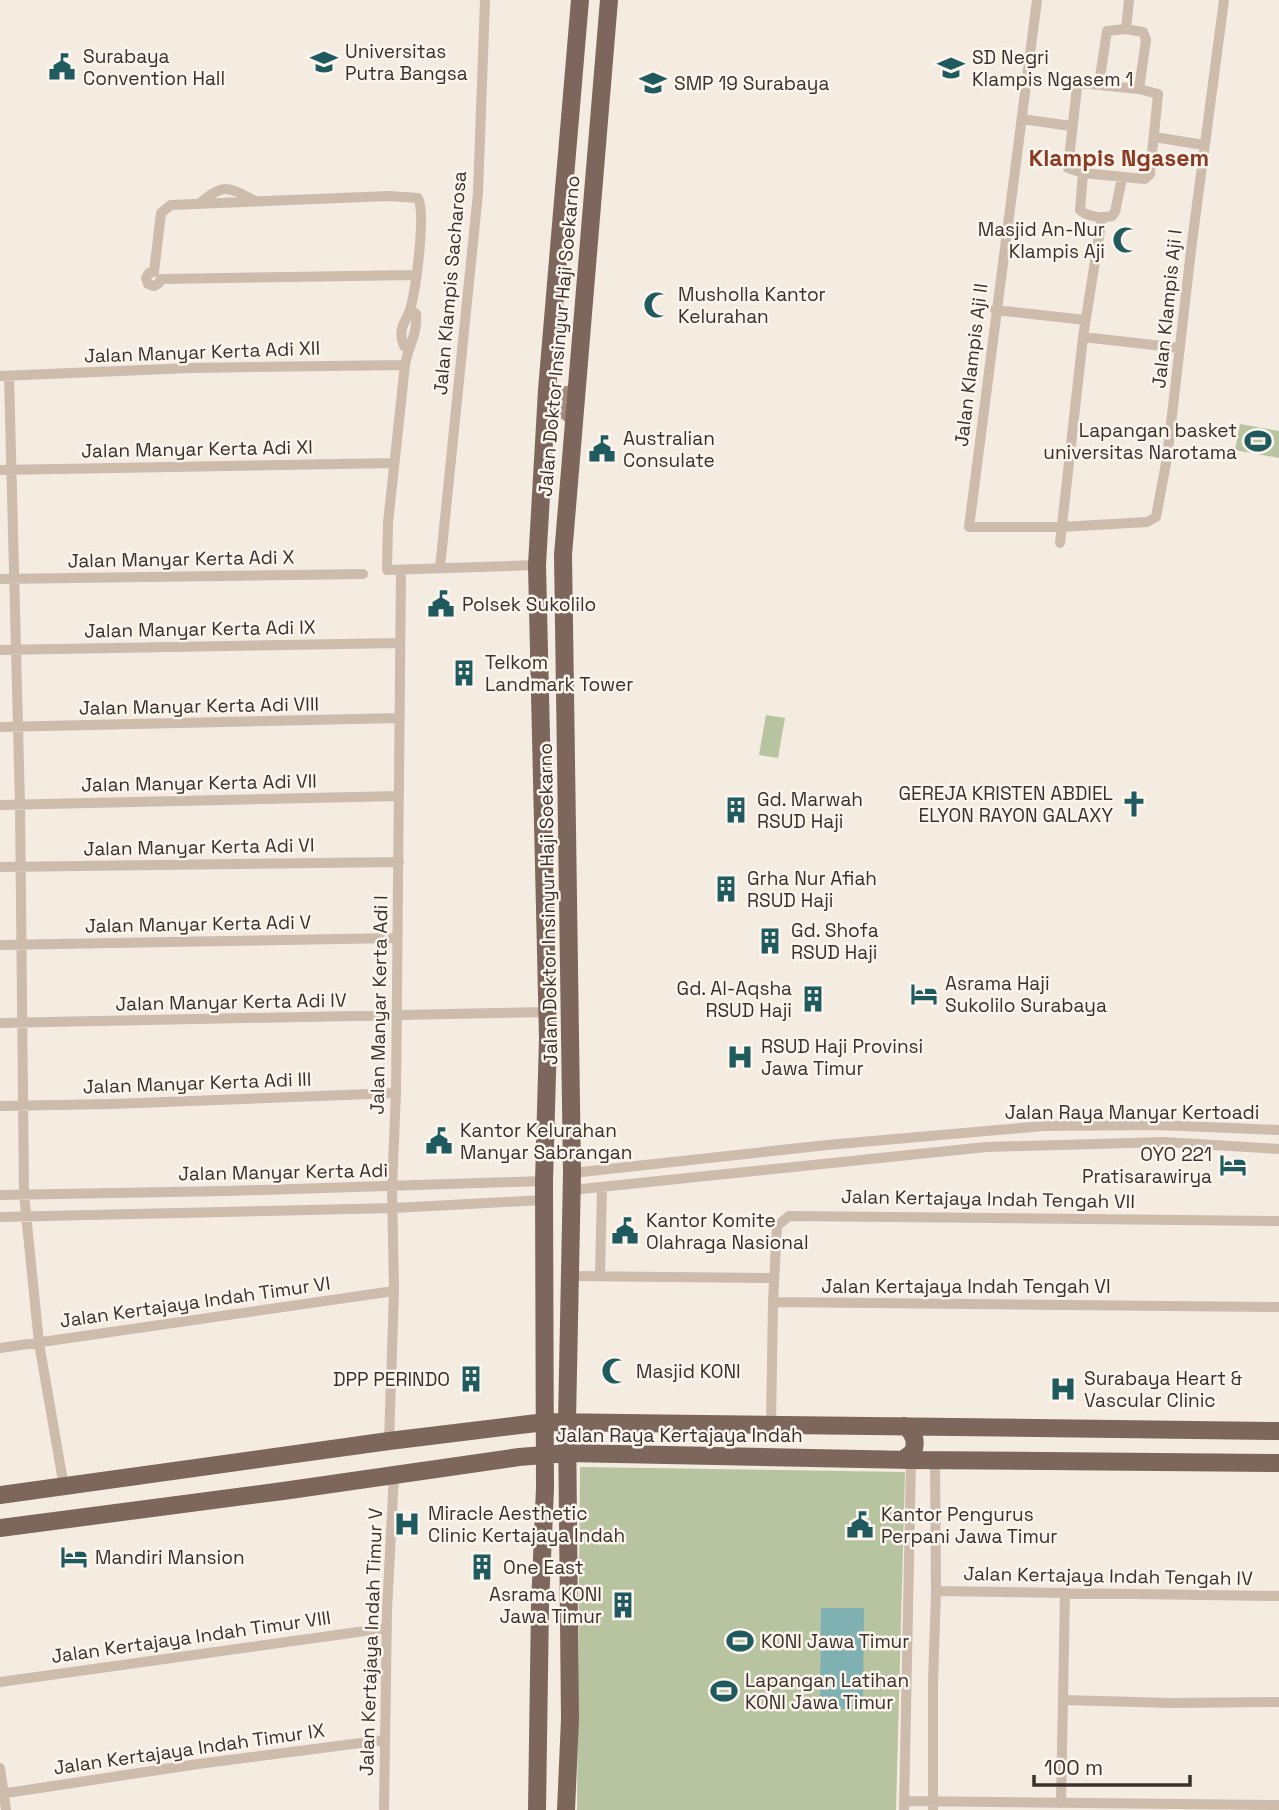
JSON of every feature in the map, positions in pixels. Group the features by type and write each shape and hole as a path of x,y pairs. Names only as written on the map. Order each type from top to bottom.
{"main road":[{"name":"Jalan Doktor Insinyur Haji Soekarno","path":"537,1810 545,1455 544,1190 547,1021 537,565 547,390 580,0"},
{"name":"Jalan Doktor Insinyur Haji Soekarno","path":"566,1810 570,1719 567,1421 572,1182 563,555 609,0"},
{"path":"547,390 560,395 575,393"},
{"path":"546,417 551,410 563,410 574,418"},
{"path":"547,1021 571,1020"},
{"name":"Jalan Raya Kertajaya Indah","path":"0,1495 545,1422 1279,1431"},
{"path":"904,1426 911,1430 915,1442 908,1459"},
{"path":"939,1459 935,1444 937,1433 945,1426"},
{"name":"Jalan Raya Kertajaya Indah","path":"0,1528 569,1453 1279,1463"},
{"path":"64,1487 68,1518"},
{"path":"538,1786 547,1789 556,1784 559,1773 559,1735 570,1719"}],"street":[{"name":"Jalan Klampis Sacharosa","path":"440,568 478,193 485,0"},
{"name":"Jalan Klampis Aji II","path":"969,527 1037,0"},
{"path":"1126,29 1129,0"},
{"name":"Jalan Klampis Aji I","path":"969,527 1061,527 1147,522 1156,517 1167,458 1224,0"},
{"path":"1099,84 1107,31 1126,29 1143,32 1146,40 1139,89"},
{"path":"1099,84 1139,89 1158,94 1148,177 1140,180 1122,178 1083,173 1068,168 1071,125 1078,85 1099,84"},
{"path":"1021,119 1071,125"},
{"path":"1154,137 1204,145"},
{"path":"1083,173 1080,210 1085,214 1102,217 1112,216 1115,212 1122,178"},
{"path":"199,204 215,190 224,187 258,202"},
{"path":"415,275 157,275 159,221 163,209 171,205 389,196 418,198 422,211 415,275 411,310 416,314 416,320 414,341 408,347 405,365 386,566 390,570 401,570 537,565"},
{"path":"1060,543 1085,320 1102,217"},
{"path":"995,310 1085,320"},
{"path":"1083,338 1180,348"},
{"name":"Jalan Manyar Kerta Adi XII","path":"5,376 191,368 405,365"},
{"path":"5,376 5,470 14,579 20,804 25,1205 38,1343 64,1487"},
{"name":"Jalan Manyar Kerta Adi XI","path":"5,470 394,463"},
{"name":"Jalan Manyar Kerta Adi I","path":"389,1441 394,1291 392,1189 396,1093 401,570"},
{"name":"Jalan Manyar Kerta Adi X","path":"0,579 363,574"},
{"name":"Jalan Manyar Kerta Adi IX","path":"0,650 400,643"},
{"name":"Jalan Manyar Kerta Adi VIII","path":"0,727 399,719"},
{"name":"Jalan Manyar Kerta Adi VII","path":"0,805 399,796"},
{"name":"Jalan Manyar Kerta Adi VI","path":"0,867 399,862"},
{"name":"Jalan Manyar Kerta Adi V","path":"0,945 397,938"},
{"name":"Jalan Manyar Kerta Adi IV","path":"0,1023 396,1017 547,1021"},
{"name":"Jalan Manyar Kerta Adi III","path":"0,1106 396,1093"},
{"name":"Jalan Raya Manyar Kertoadi","path":"572,1182 602,1187 791,1158 986,1139 1043,1126 1158,1125 1279,1130"},
{"name":"Jalan Raya Manyar Kertoadi","path":"572,1182 986,1139 1164,1142 1279,1149"},
{"path":"600,1276 602,1187"},
{"name":"Jalan Manyar Kerta Adi","path":"0,1217 25,1205 392,1189 544,1190"},
{"name":"Jalan Manyar Kerta Adi","path":"25,1205 393,1206 544,1190"},
{"path":"0,1195 25,1205"},
{"name":"Jalan Kertajaya Indah Tengah VII","path":"773,1302 777,1226 783,1219 799,1215 1279,1220"},
{"path":"571,1276 774,1278"},
{"name":"Jalan Kertajaya Indah Timur VI","path":"0,1348 394,1291"},
{"path":"771,1423 773,1302"},
{"name":"Jalan Kertajaya Indah Tengah VI","path":"773,1302 1279,1307"},
{"path":"908,1459 904,1806 1061,1803 1279,1805"},
{"path":"933,1806 933,1683 939,1459"},
{"name":"Jalan Kertajaya Indah Timur V","path":"384,1810 387,1628 394,1475"},
{"name":"Jalan Kertajaya Indah Tengah IV","path":"936,1591 1279,1595"},
{"path":"1061,1803 1065,1592"},
{"name":"Jalan Kertajaya Indah Timur VIII","path":"0,1682 387,1628"},
{"path":"1063,1700 1279,1702"},
{"name":"Jalan Kertajaya Indah Timur IX","path":"2,1794 198,1764 384,1740"},
{"path":"0,1768 6,1810"}],"green space":[{"name":"Lapangan basket universitas Narotama","path":"1240,424 1279,431 1279,458 1235,450"},
{"path":"766,715 785,718 778,758 759,755"},
{"name":"KONI Jawa Timur","path":"580,1467 905,1472 896,1810 577,1810"}],"water":[{"path":"821,1608 864,1608 863,1709 820,1709"}],"place":[{"name":"Universitas Putra Bangsa","path":"324,62"},
{"name":"Surabaya Convention Hall","path":"62,67"},
{"name":"SD Negri Klampis Ngasem 1","path":"951,68"},
{"name":"SMP 19 Surabaya","path":"653,83"},
{"name":"Masjid An-Nur Klampis Aji","path":"1126,240"},
{"name":"Musholla Kantor Kelurahan","path":"657,305"},
{"name":"Lapangan basket universitas Narotama","path":"1258,441"},
{"name":"Australian Consulate","path":"602,449"},
{"name":"Polsek Sukolilo","path":"441,604"},
{"name":"Telkom Landmark Tower","path":"464,673"},
{"name":"GEREJA KRISTEN ABDIEL ELYON RAYON GALAXY","path":"1134,804"},
{"name":"Gd. Marwah RSUD Haji","path":"736,810"},
{"name":"Grha Nur Afiah RSUD Haji","path":"726,889"},
{"name":"Gd. Shofa RSUD Haji","path":"770,941"},
{"name":"Asrama Haji Sukolilo Surabaya","path":"924,994"},
{"name":"Gd. Al-Aqsha RSUD Haji","path":"813,999"},
{"name":"RSUD Haji Provinsi Jawa Timur","path":"740,1057"},
{"name":"Kantor Kelurahan Manyar Sabrangan","path":"439,1141"},
{"name":"OYO 221 Pratisarawirya","path":"1233,1165"},
{"name":"Kantor Komite Olahraga Nasional","path":"625,1231"},
{"name":"Masjid KONI","path":"615,1371"},
{"name":"DPP PERINDO","path":"471,1379"},
{"name":"Surabaya Heart & Vascular Clinic","path":"1063,1389"},
{"name":"Miracle Aesthetic Clinic Kertajaya Indah","path":"407,1524"},
{"name":"Kantor Pengurus Perpani Jawa Timur","path":"860,1525"},
{"name":"Mandiri Mansion","path":"74,1557"},
{"name":"One East","path":"482,1567"},
{"name":"Asrama KONI Jawa Timur","path":"623,1605"},
{"name":"KONI Jawa Timur","path":"740,1641"},
{"name":"Lapangan Latihan KONI Jawa Timur","path":"724,1691"}],"district":[{"name":"Klampis Ngasem","path":"1119,158"}]}
